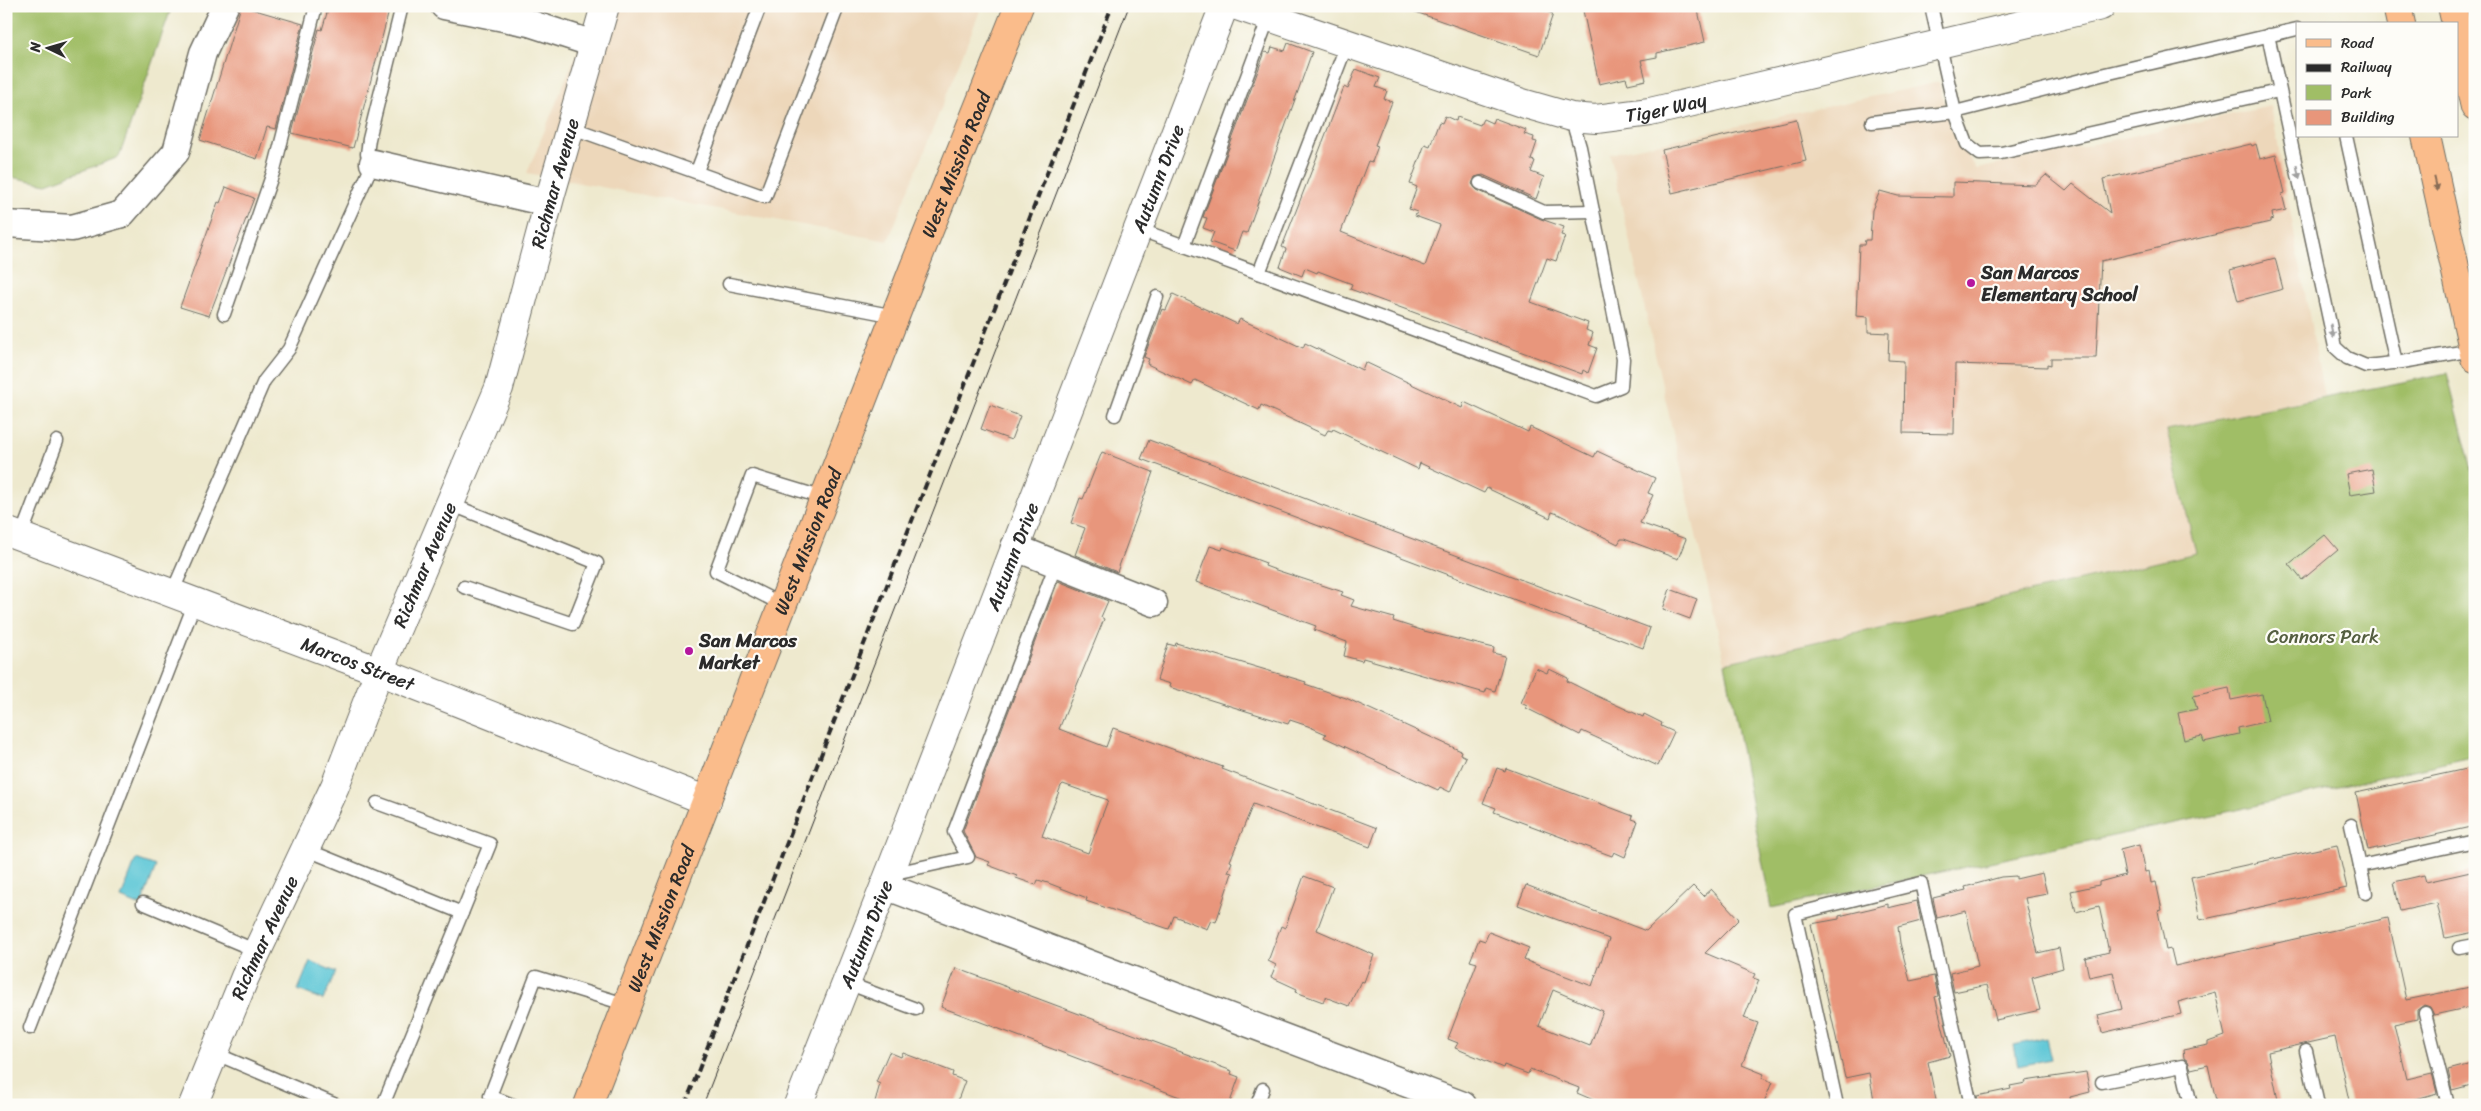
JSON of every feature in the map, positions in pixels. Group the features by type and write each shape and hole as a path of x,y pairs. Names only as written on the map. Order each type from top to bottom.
{"main road":[{"name":"West Mission Road","path":"588,1105 895,316 1019,6"},
{"path":"2397,6 2401,22"},
{"path":"2452,6 2456,22"},
{"path":"2458,32 2471,77 2475,107"},
{"path":"2426,138 2474,354"}],"street":[{"path":"6,224 72,228 122,214 176,152 204,53 226,6"},
{"path":"444,6 529,23 594,44"},
{"name":"Richmar Avenue","path":"193,1105 257,951 335,786 379,671 498,388 548,203 605,6"},
{"name":"Autumn Drive","path":"798,1105 887,880 1224,6"},
{"name":"Tiger Way","path":"1237,6 1270,12 1347,44 1522,103 1571,117 1596,119 1650,112 2101,6"},
{"path":"374,163 548,203"},
{"name":"Marcos Street","path":"14,534 379,671 707,801"},
{"path":"1014,547 1154,603"},
{"path":"887,880 1463,1105"}],"lane":[{"path":"224,314 274,170 316,6"},
{"path":"30,1028 184,597 264,381 289,349 374,163 367,154 369,139 402,6"},
{"path":"697,171 760,6"},
{"path":"570,126 765,197 838,6"},
{"path":"1931,6 1938,44 1955,112 1966,144 1980,154 2001,153 2279,91"},
{"path":"1184,246 1270,12"},
{"path":"1872,122 1955,112 2296,29"},
{"path":"2268,35 2336,347 2347,358 2366,366 2474,354"},
{"path":"1259,273 1347,44"},
{"path":"1138,229 1596,396 1621,386 1623,359 1580,147 1571,117"},
{"path":"2346,138 2396,363"},
{"path":"1480,183 1544,212 1593,211"},
{"path":"729,284 895,316"},
{"path":"1115,415 1157,297"},
{"path":"14,534 57,441"},
{"path":"783,605 716,571 752,476 824,498"},
{"path":"450,504 597,563 573,624 464,587"},
{"path":"887,880 968,858 954,832 1056,564"},
{"path":"377,803 490,844 383,1105"},
{"path":"2351,825 2366,894"},
{"path":"2360,866 2475,841"},
{"path":"305,849 462,914"},
{"path":"1837,1105 1796,914 1921,883 1971,1105"},
{"path":"143,903 257,951"},
{"path":"2458,948 2475,945"},
{"path":"513,1105 490,1096 536,977 628,1005"},
{"path":"847,983 916,1009"},
{"path":"2425,1013 2448,1105"},
{"path":"2306,1051 2318,1105"},
{"path":"214,1053 336,1105"},
{"path":"2102,1082 2182,1066 2191,1105"},
{"path":"1256,1105 1263,1089"}],"shaded area":[{"path":"596,6 982,6 888,241 527,173"},
{"name":"San Marcos Elementary School","path":"1939,82 1951,131 1977,169 2271,106 2324,397 2167,430 2196,553 1725,663 1610,154"}],"green space":[{"path":"6,6 172,6 119,157 47,184 6,176"},
{"name":"Connors Park","path":"2447,373 2475,482 2475,756 2227,812 1771,908 1725,663 2196,553 2167,430"}],"water":[{"path":"136,859 156,866 141,906 121,898"},
{"path":"310,961 336,972 323,1000 298,990"},
{"path":"2046,1038 2051,1059 2018,1066 2014,1045"}],"building":[{"path":"241,6 303,24 276,129 267,127 257,159 200,140"},
{"path":"329,6 371,6 389,11 353,148 292,133 319,29 322,30"},
{"path":"1407,6 1533,6 1553,14 1539,55 1407,9"},
{"path":"1582,6 1697,6 1705,42 1657,53 1657,57 1641,60 1646,80 1628,84 1626,78 1599,84"},
{"path":"1288,43 1312,52 1247,233 1242,232 1235,251 1210,242 1214,232 1203,228 1207,218 1203,217 1265,52 1270,53 1272,47 1285,51"},
{"path":"1356,69 1380,78 1376,87 1387,91 1384,99 1392,102 1375,145 1378,146 1372,162 1368,161 1341,232 1425,266 1440,225 1415,216 1417,212 1409,209 1417,187 1410,184 1425,144 1430,146 1439,122 1442,123 1445,116 1456,121 1457,117 1480,125 1483,119 1492,123 1494,118 1526,130 1524,134 1534,137 1533,141 1537,142 1531,160 1535,161 1531,172 1544,177 1536,199 1483,175 1475,177 1472,184 1477,190 1541,219 1564,227 1561,235 1565,236 1556,261 1547,258 1531,302 1588,323 1586,330 1593,333 1589,345 1597,348 1588,373 1583,370 1582,374 1350,289 1352,284 1318,271 1317,273 1305,268 1302,276 1280,267 1286,249 1282,247 1344,87 1348,89"},
{"path":"1796,119 1806,161 1672,193 1662,150"},
{"path":"2251,144 2252,146 2256,144 2260,159 2276,155 2285,193 2282,194 2286,210 2272,213 2273,219 2270,222 2101,261 2096,358 2051,358 2051,365 2047,364 2047,367 1955,364 1954,434 1903,433 1904,361 1888,360 1889,333 1868,332 1868,317 1856,316 1859,245 1864,245 1865,240 1870,240 1872,210 1880,191 1898,196 1953,197 1953,182 2035,185 2046,175 2066,191 2073,184 2110,213 2103,179"},
{"path":"226,187 254,198 209,316 180,307 218,202 220,203"},
{"path":"2275,258 2283,289 2238,301 2230,270"},
{"path":"1173,294 1237,324 1240,319 1303,348 1305,343 1362,370 1365,362 1462,408 1464,402 1528,432 1530,427 1594,457 1597,451 1655,478 1648,493 1653,495 1640,523 1686,539 1678,559 1624,539 1621,539 1618,544 1558,514 1552,512 1550,518 1487,488 1484,493 1420,463 1418,469 1333,429 1332,431 1328,430 1325,435 1261,405 1259,410 1195,380 1192,385 1147,364 1149,359 1144,357 1162,309 1166,310"},
{"path":"990,405 1020,416 1011,440 981,429"},
{"path":"1149,440 1650,628 1643,648 1141,459"},
{"path":"1102,452 1153,472 1117,572 1075,555 1085,528 1071,523 1080,498 1083,499"},
{"path":"2372,469 2376,491 2350,495 2346,474"},
{"path":"2325,535 2338,550 2302,580 2289,564"},
{"path":"1210,546 1222,550 1223,547 1266,563 1265,566 1343,592 1341,595 1354,600 1351,606 1394,618 1393,621 1424,631 1494,648 1493,653 1505,656 1495,691 1487,688 1485,693 1363,658 1362,661 1344,656 1347,642 1314,630 1316,626 1196,582"},
{"path":"1058,581 1108,601 1101,617 1104,619 1059,729 1106,747 1113,728 1223,767 1222,769 1377,828 1370,847 1253,804 1230,861 1232,862 1228,872 1232,873 1216,922 1211,920 1207,929 1174,916 1169,929 1086,901 1087,898 1048,883 1038,880 1036,885 1016,878 1017,876 988,865 990,862 976,857 963,831","holes":["1063,784 1108,800 1088,853 1042,836"]},
{"path":"1670,589 1697,599 1690,619 1663,609"},
{"path":"1176,643 1306,682 1305,684 1346,698 1461,751 1460,754 1466,757 1450,792 1440,787 1438,790 1324,737 1326,734 1308,726 1290,720 1288,724 1169,687 1170,684 1157,680 1168,644 1175,646"},
{"path":"1536,668 1547,673 1549,669 1568,678 1567,681 1597,696 1643,717 1644,714 1662,723 1661,726 1674,732 1658,766 1582,731 1580,735 1526,708 1527,706 1521,703"},
{"path":"2229,688 2231,700 2262,694 2268,721 2238,728 2239,734 2204,742 2202,736 2184,740 2178,713 2197,709 2193,696"},
{"path":"2475,767 2475,826 2368,850 2356,793"},
{"path":"1497,768 1505,771 1506,768 1633,816 1632,819 1638,821 1625,857 1614,852 1612,856 1494,812 1496,808 1483,803"},
{"path":"2139,845 2145,872 2149,871 2151,883 2156,882 2162,910 2158,911 2166,950 2171,949 2175,966 2388,918 2406,1000 2475,986 2475,1006 2434,1015 2430,1007 2424,1005 2417,1010 2417,1019 2394,1024 2407,1079 2432,1073 2437,1093 2395,1105 2350,1105 2335,1037 2268,1052 2279,1105 2217,1105 2208,1065 2191,1069 2188,1061 2184,1058 2183,1050 2208,1045 2208,1042 2225,1036 2215,992 2178,1002 2181,1014 2102,1033 2098,1015 2122,1009 2113,972 2089,977 2085,958 2109,952 2099,906 2076,912 2071,891 2099,885 2099,882 2125,875 2120,850"},
{"path":"2337,845 2347,888 2200,920 2191,877"},
{"path":"2475,871 2475,932 2445,938 2437,903 2400,911 2394,882 2424,875 2426,882"},
{"path":"2042,873 2047,894 2025,898 2038,953 2059,948 2063,968 2032,977 2040,1010 1996,1020 1987,985 1954,992 1950,973 1978,966 1966,911 1937,918 1933,898 1966,890 1965,887 2001,877 2016,876 2016,879"},
{"path":"1304,876 1333,887 1317,930 1374,955 1364,982 1361,981 1349,1006 1325,997 1323,1002 1296,992 1297,989 1271,977 1276,965 1268,961 1281,926 1285,928"},
{"path":"1526,885 1646,931 1693,886 1703,896 1711,889 1739,919 1705,953 1755,974 1753,978 1759,980 1744,1018 1758,1023 1742,1065 1764,1074 1762,1078 1772,1082 1763,1105 1605,1105 1577,1093 1579,1088 1530,1069 1528,1074 1504,1065 1503,1068 1455,1048 1458,1043 1448,1039 1477,963 1470,961 1479,939 1485,941 1489,932 1529,948 1524,960 1592,986 1609,939 1518,905","holes":["1553,990 1603,1011 1590,1046 1539,1026"]},
{"path":"1917,901 1921,921 1898,927 1900,943 1910,981 1934,976 1938,996 1935,997 1950,1056 1928,1062 1937,1105 1875,1105 1869,1073 1845,1078 1811,924 1839,919 1839,916 1888,904 1888,908"},
{"path":"956,968 1232,1071 1231,1074 1239,1077 1229,1105 1201,1105 941,1007"},
{"path":"889,1052 901,1057 903,1053 953,1072 952,1076 965,1081 956,1105 874,1105 880,1084 876,1082"},
{"path":"2475,1063 2475,1084 2452,1090 2448,1070"},
{"path":"2086,1072 2090,1092 2070,1097 2071,1105 1979,1105 1977,1096 2011,1089 2010,1086 2026,1083 2025,1081"}],"tram line":[{"path":"703,1105 1129,6"}],"railway":[{"path":"685,1105 1112,6"}],"place":[{"name":"San Marcos Elementary School","path":"1971,283"},
{"name":"San Marcos Market","path":"689,651"}]}
